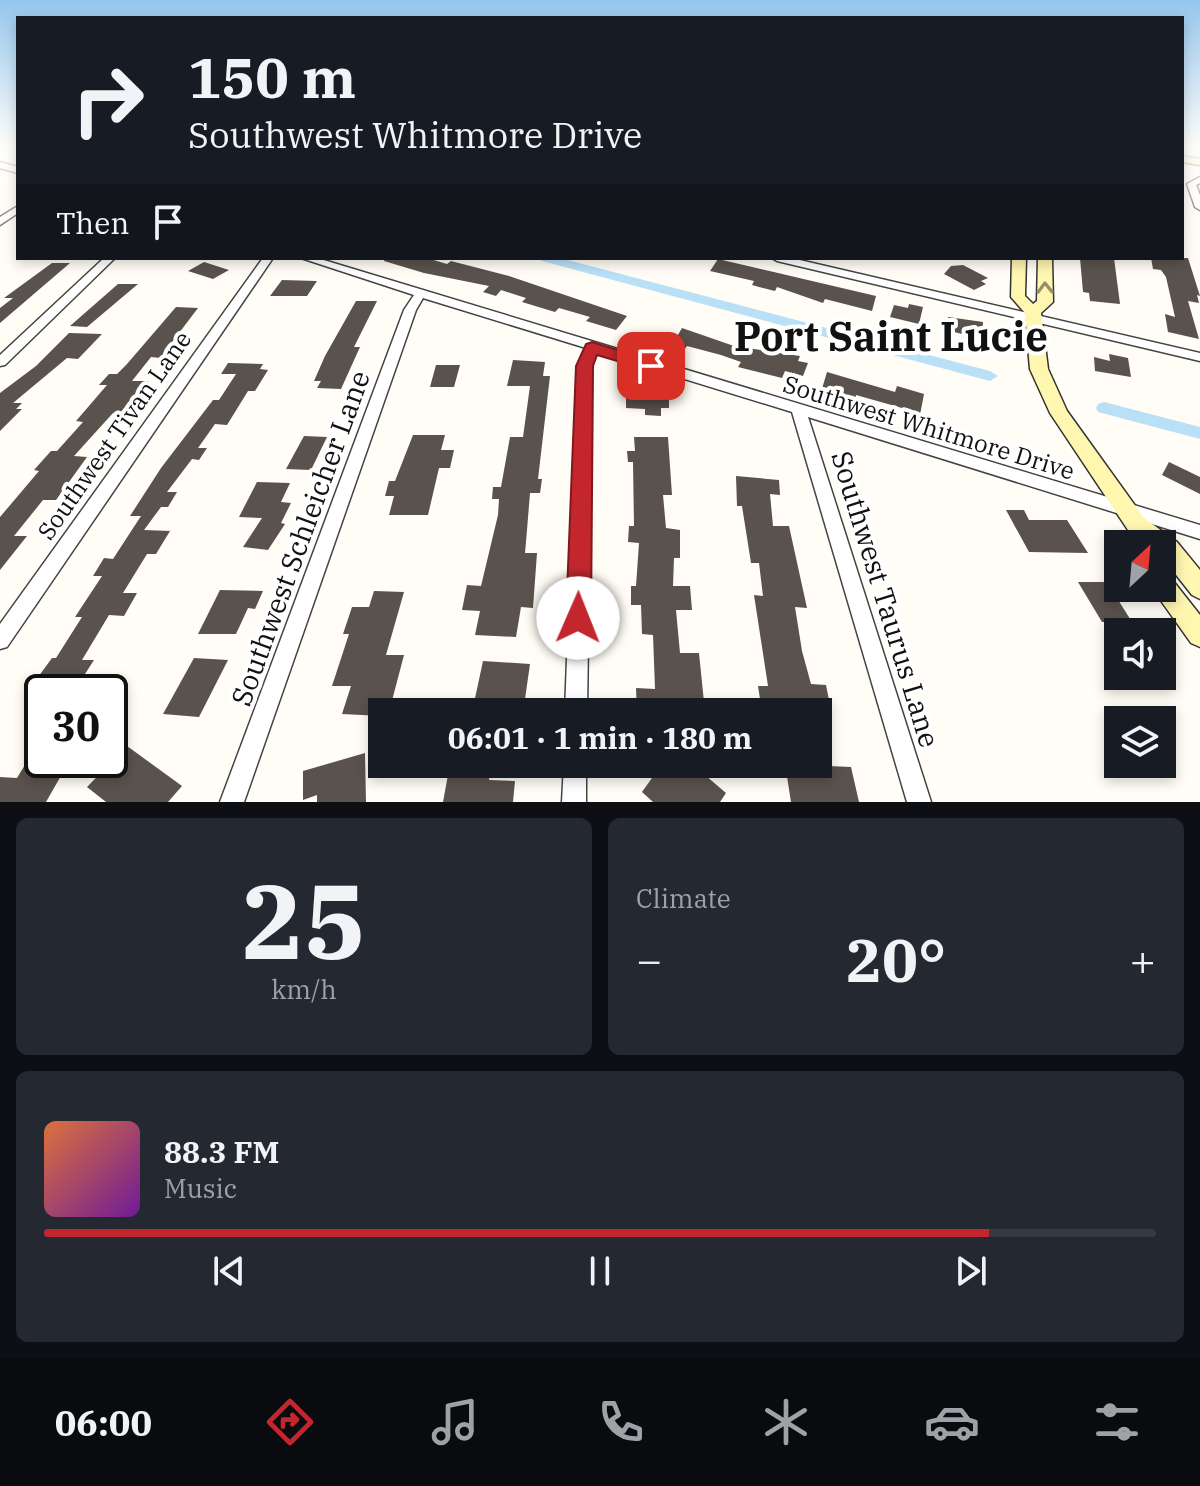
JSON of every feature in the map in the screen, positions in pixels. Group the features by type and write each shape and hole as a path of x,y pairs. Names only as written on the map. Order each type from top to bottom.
{"main road":[{"path":"1019,260 1018,297 1033,315 1039,369 1059,413 1134,526 1169,549 1200,588"},
{"path":"1033,315 1045,302 1045,260"},
{"path":"1175,602 1200,635"}],"street":[{"path":"1192,185 1200,207"},
{"path":"0,362 108,260"},
{"name":"Southwest Tivan Lane","path":"0,640 267,260"},
{"name":"Southwest Whitmore Drive","path":"312,260 799,412 1134,526 1200,532"},
{"path":"786,260 1033,315 1200,357"},
{"name":"Southwest Schleicher Lane","path":"232,802 410,310 420,294"},
{"path":"576,698 585,366 592,348"},
{"name":"Southwest Taurus Lane","path":"799,412 919,802"},
{"path":"574,802 575,778"}],"building":[{"path":"1188,258 1200,296 1197,295 1199,303 1188,301 1199,339 1168,332 1165,314 1175,317 1166,277 1161,270 1153,269 1151,260"},
{"path":"434,260 447,264 451,261 509,276 627,316 616,330 586,321 590,317 559,308 555,312 522,302 526,298 501,290 496,296 483,292 489,286 424,273 384,261"},
{"path":"717,260 722,260 876,296 872,311 825,299 823,303 777,287 775,291 752,285 754,281 710,271"},
{"path":"1080,260 1114,260 1120,304 1090,301 1089,293 1083,292"},
{"path":"204,262 229,270 213,279 188,271"},
{"path":"52,263 70,263 0,323 0,308 13,298 4,298"},
{"path":"963,265 988,278 981,281 986,284 974,290 944,274 951,266"},
{"path":"282,280 317,281 307,296 270,296"},
{"path":"118,284 138,284 87,327 70,326"},
{"path":"356,301 377,301 354,347 360,347 341,389 317,388 321,381 314,381 325,356"},
{"path":"909,304 923,307 919,324 890,317 894,305 908,308"},
{"path":"176,307 198,308 160,358 151,357 132,381 149,381 123,413 113,413 74,456 87,457 56,500 43,500 14,536 27,536 0,570 0,517 39,471 34,470 51,451 57,451 83,422 76,421 107,385 99,385 109,374 117,374 127,364"},
{"path":"948,317 983,322 982,339 946,330"},
{"path":"682,328 734,346 800,356 798,361 808,363 803,376 785,371 782,378 738,367 741,362 721,355 687,346 684,350 671,347"},
{"path":"69,333 102,334 78,359 67,358 13,403 22,403 16,409 22,409 0,431 0,393 36,366"},
{"path":"1109,354 1128,358 1131,377 1095,371 1094,357 1110,361"},
{"path":"513,360 545,362 543,376 550,376 538,479 542,479 540,493 530,493 525,553 537,553 533,608 521,607 516,637 475,635 480,611 462,610 467,585 481,586 498,515 499,499 492,499 493,487 501,487 510,437 523,437 530,386 507,386"},
{"path":"228,363 263,364 260,369 268,370 255,391 248,391 227,425 215,424 198,448 207,448 199,460 192,459 167,492 177,492 168,507 161,507 144,530 170,531 156,554 147,554 123,593 137,593 124,616 109,615 82,660 94,660 85,674 40,674 52,658 56,658 82,617 75,617 102,576 93,576 104,558 113,559 141,516 130,516 161,468 213,400 219,400 236,374 221,374"},
{"path":"436,365 460,365 454,387 430,387"},
{"path":"827,372 895,392 897,386 924,394 919,420 901,415 902,408 856,395 855,401 821,392"},
{"path":"626,390 669,394 669,408 661,408 661,416 645,415 645,409 626,408"},
{"path":"413,435 445,435 441,450 454,450 450,468 439,468 428,515 389,515 394,496 385,496 389,481 395,481"},
{"path":"304,436 327,437 311,470 286,469"},
{"path":"634,437 668,437 672,495 663,495 666,528 680,530 680,558 674,558 673,586 690,586 692,610 676,610 680,653 699,653 704,698 636,698 636,688 655,689 653,635 642,634 641,605 631,605 631,586 636,586 639,543 628,542 629,526 634,526 633,462 628,462 627,451 635,451"},
{"path":"1169,462 1200,477 1200,494 1162,475"},
{"path":"736,476 779,480 780,495 770,494 773,526 789,526 807,608 795,607 802,651 811,684 826,685 829,698 760,698 758,686 768,686 754,595 763,596 759,563 751,563 742,506 737,506"},
{"path":"257,482 290,483 281,502 291,503 281,523 285,524 268,550 243,547 262,518 239,517"},
{"path":"1006,510 1024,510 1029,520 1067,520 1088,553 1029,552"},
{"path":"1078,582 1104,582 1104,602 1119,602 1129,618 1104,618 1102,622"},
{"path":"220,590 263,591 255,609 248,608 236,634 198,634"},
{"path":"374,591 404,592 386,655 404,655 393,698 368,698 368,715 342,714 351,686 332,686 349,634 343,634 352,607 369,607"},
{"path":"194,658 228,660 199,717 163,714"},
{"path":"483,661 530,664 525,698 475,698"},
{"path":"128,747 182,786 168,802 106,802 87,787 96,778 128,778"},
{"path":"365,753 366,802 317,802 317,795 303,800 303,771"},
{"path":"24,766 24,778 60,778 46,802 0,802 0,777 17,778"},
{"path":"832,766 851,767 859,802 791,802 787,778 832,778"},
{"path":"447,778 515,781 513,802 443,802"},
{"path":"652,778 708,778 726,793 720,802 653,802 642,792"}],"waterway":[{"path":"554,260 990,376"},
{"path":"1104,408 1200,433"}],"district":[{"name":"Port Saint Lucie","path":"891,336"}],"route":[{"path":"578,618 585,366 592,348 651,366"}]}
